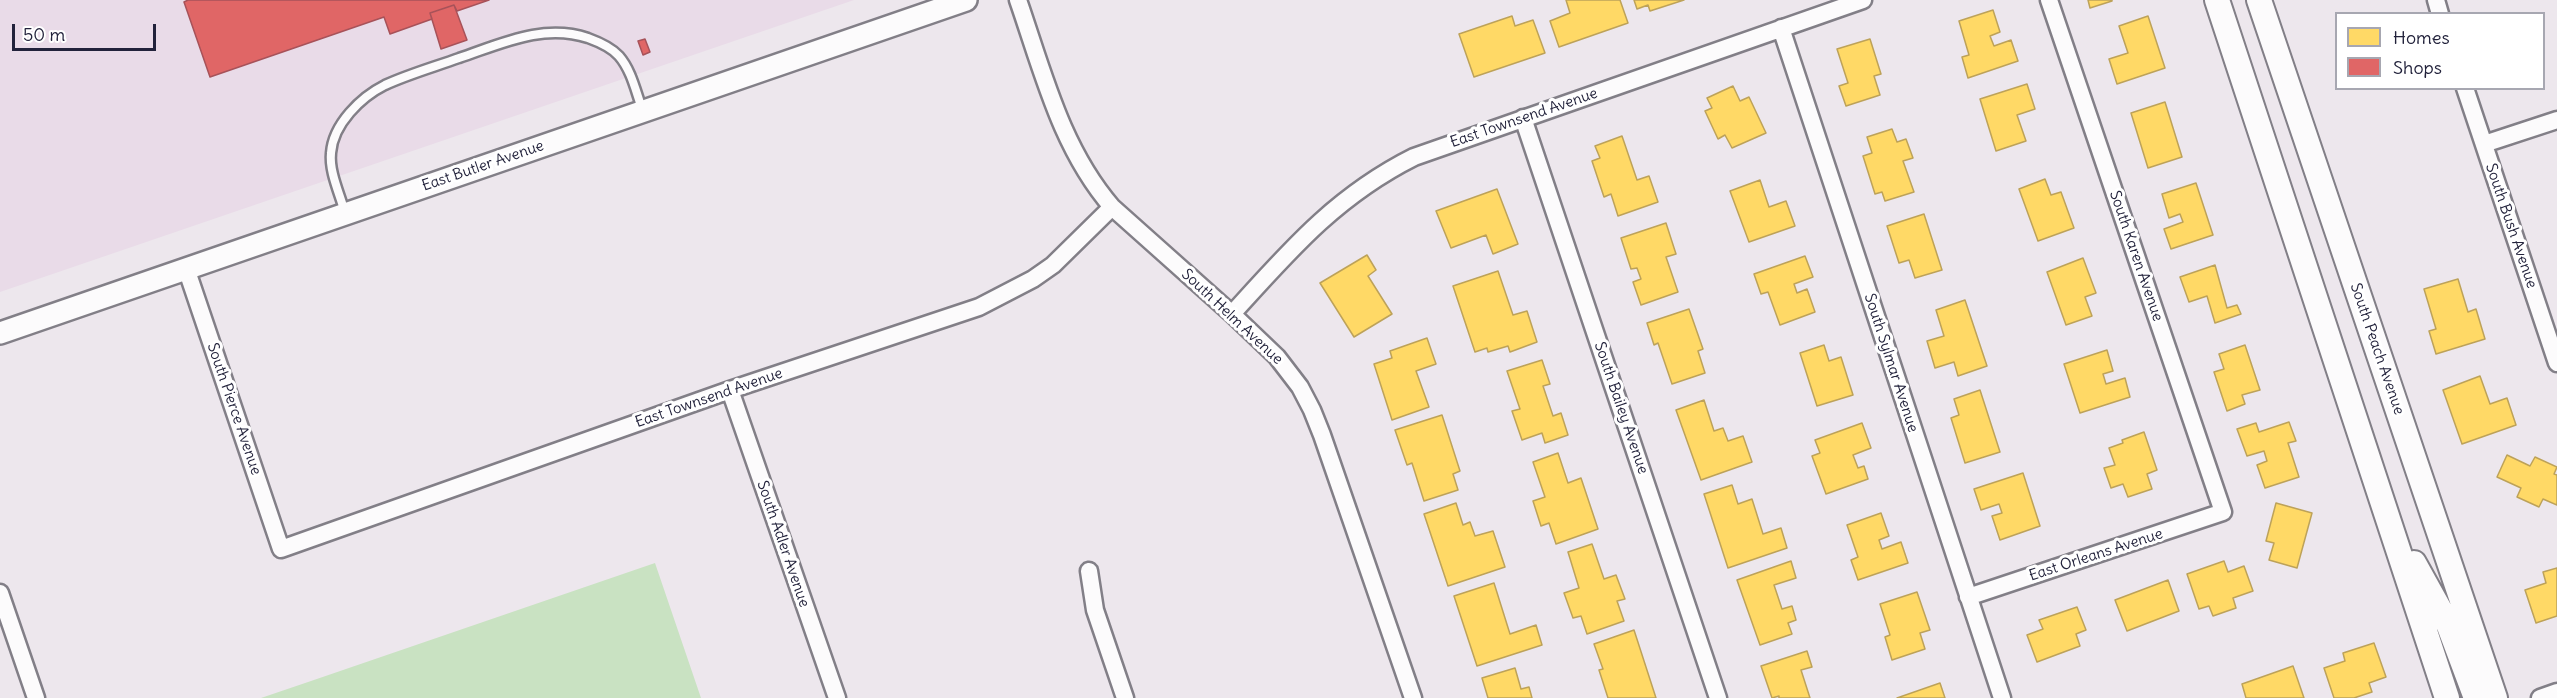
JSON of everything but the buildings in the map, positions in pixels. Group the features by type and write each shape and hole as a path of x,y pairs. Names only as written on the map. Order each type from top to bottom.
{"main road":[{"path":"2217,0 2447,698"},
{"name":"South Peach Avenue","path":"2259,0 2494,698"},
{"path":"2361,437 2384,483 2415,566 2449,626 2476,698"}],"street":[{"name":"East Butler Avenue","path":"0,333 966,0"},
{"name":"South Helm Avenue","path":"1018,0 1064,132 1084,171 1112,207 1277,357 1294,379 1312,410 1413,698"},
{"name":"East Townsend Avenue","path":"1232,314 1301,238 1354,192 1414,157 1863,0"},
{"name":"South Karen Avenue","path":"2049,0 2223,512"},
{"name":"South Sylmar Avenue","path":"1781,28 2002,698"},
{"name":"South Bush Avenue","path":"2466,90 2557,363"},
{"name":"South Bailey Avenue","path":"1523,118 1719,698"},
{"path":"2484,144 2557,120"},
{"name":"East Townsend Avenue","path":"281,549 730,390 979,307 1006,294 1053,265 1112,207"},
{"name":"South Pierce Avenue","path":"186,268 281,549"},
{"name":"South Adler Avenue","path":"730,390 837,698"},
{"name":"East Orleans Avenue","path":"1968,597 2223,512"},
{"path":"1089,571 1095,610 1125,698"},
{"path":"0,593 8,639 36,698"},
{"path":"2540,698 2557,692"}],"lane":[{"path":"346,213 335,178 331,153 338,131 353,109 385,85 514,39 542,32 567,32 603,44 618,55 624,63 643,111"}],"shaded area":[{"path":"0,0 854,0 0,292"}],"green space":[{"path":"655,563 701,698 261,698 311,681"}]}
